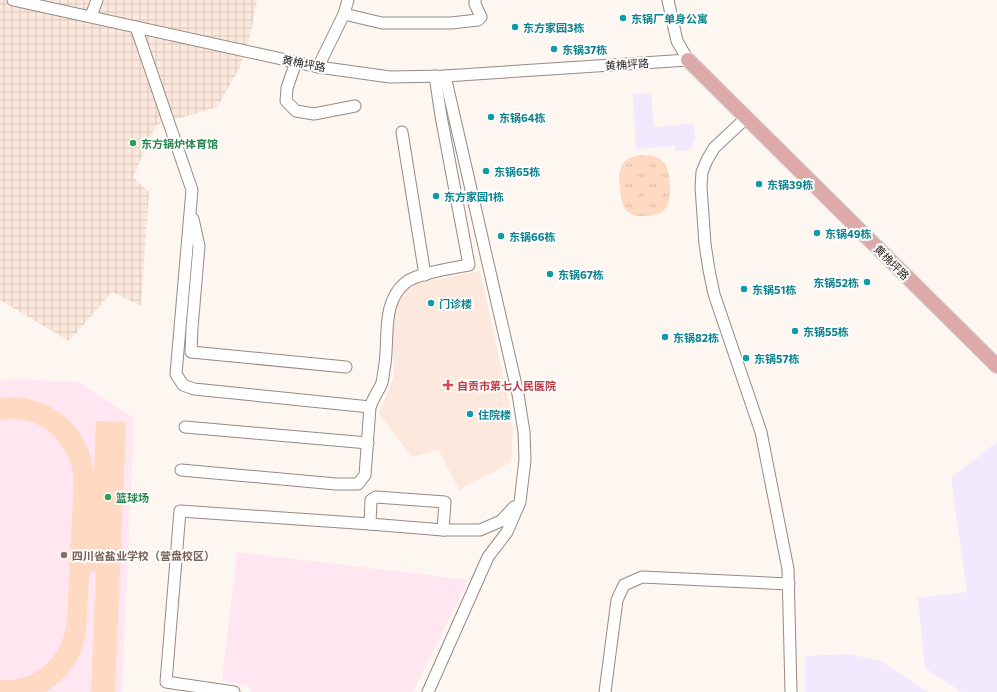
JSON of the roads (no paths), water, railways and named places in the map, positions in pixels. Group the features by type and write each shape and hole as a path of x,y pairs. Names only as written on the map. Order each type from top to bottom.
{"main road":[{"name":"黄桷坪路","path":"688,60 997,366"}],"street":[{"name":"黄桷坪路","path":"14,0 318,67 390,76 440,76 688,60"},
{"path":"91,16 96,0"},
{"path":"318,67 344,14 348,0"},
{"path":"344,14 382,23 451,23 478,20 481,17 475,4 475,0"},
{"path":"668,0 677,41 688,60"},
{"path":"136,27 192,190 176,374 183,385 194,389 370,407"},
{"path":"296,62 287,88 286,100 296,111 314,114 355,106"},
{"path":"181,470 336,484 358,484 365,475 370,407 381,385 385,368 389,310 396,294 404,283 415,277 469,265 441,116 440,76"},
{"path":"428,692 488,557 507,532 520,502 525,460 524,432 518,394 440,76"},
{"path":"746,118 714,148 706,160 702,172 701,187 705,244 714,294 761,432 788,569 791,692"},
{"path":"402,132 425,275"},
{"path":"191,208 199,246 191,352 346,367"},
{"path":"185,427 368,443"},
{"path":"370,524 372,500 376,497 444,502 443,530"},
{"path":"234,692 166,682 180,511 443,530 480,530 501,521 520,502"},
{"path":"605,692 617,600 624,584 642,577 789,584"}],"place":[{"name":"东锅厂单身公寓","path":"623,18"},
{"name":"东方家园3栋","path":"515,27"},
{"name":"东锅37栋","path":"554,49"},
{"name":"东锅64栋","path":"491,117"},
{"name":"东方锅炉体育馆","path":"133,143"},
{"name":"东锅65栋","path":"486,171"},
{"name":"东锅39栋","path":"759,184"},
{"name":"东方家园1栋","path":"436,196"},
{"name":"东锅49栋","path":"817,233"},
{"name":"东锅66栋","path":"501,236"},
{"name":"东锅67栋","path":"550,274"},
{"name":"东锅52栋","path":"867,282"},
{"name":"东锅51栋","path":"744,289"},
{"name":"门诊楼","path":"431,303"},
{"name":"东锅55栋","path":"795,331"},
{"name":"东锅82栋","path":"665,337"},
{"name":"东锅57栋","path":"746,358"},
{"name":"自贡市第七人民医院","path":"448,385"},
{"name":"住院楼","path":"470,414"},
{"name":"篮球场","path":"108,497"},
{"name":"四川省盐业学校（营盘校区）","path":"64,555"}]}
